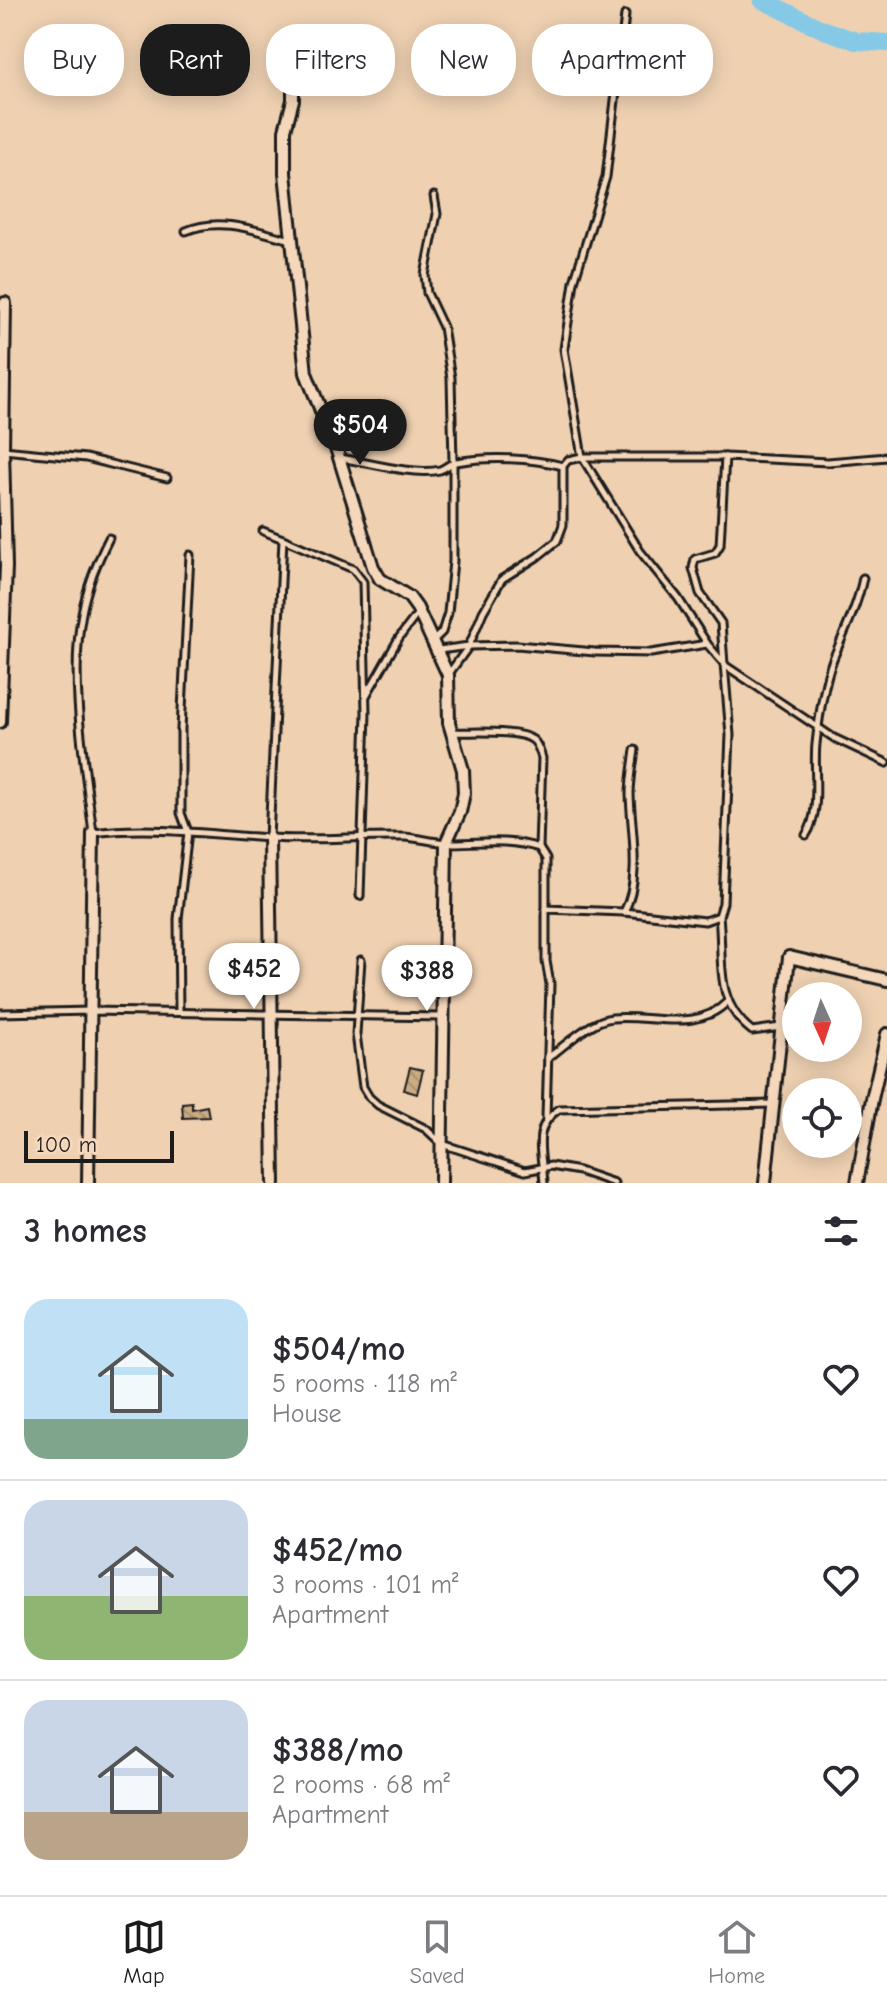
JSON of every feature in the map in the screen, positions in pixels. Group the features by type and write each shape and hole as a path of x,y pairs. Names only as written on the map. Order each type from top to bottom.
{"street":[{"path":"293,96 284,149 306,373 339,458 373,567 380,579 409,597 448,675 449,723 463,770 464,793 460,812 446,843 441,1183"},
{"path":"0,722 5,303"},
{"path":"88,1183 93,833"},
{"path":"269,838 274,1183"},
{"path":"765,1183 789,957 887,980"},
{"path":"857,1183 887,1034"}],"lane":[{"path":"625,15 606,177 574,282 564,349 582,457 640,551 678,598 707,644 724,664 818,728 887,763"},
{"path":"434,196 437,214 425,275 427,293 443,327 451,378 453,462 453,561 448,613 436,646 517,645 626,654 707,644"},
{"path":"186,231 199,225 218,224 291,240"},
{"path":"0,292 5,303"},
{"path":"3,450 86,458 167,478"},
{"path":"448,675 469,646 483,612 502,579 557,541 563,525 563,466 568,460 582,457 725,457 828,462 887,457"},
{"path":"725,457 720,545 715,553 695,559 693,568 700,593 721,623 730,735 723,903 719,916 723,991 739,1021 752,1031 781,1027"},
{"path":"339,458 412,470 440,470 453,462 517,459 563,466"},
{"path":"263,531 344,564 359,574 363,582 365,696 360,896"},
{"path":"109,538 90,581 81,614 78,644 81,723 93,833 123,830 269,838 407,837 446,843 505,842 539,848"},
{"path":"269,838 283,539"},
{"path":"179,1012 178,919 188,832 181,813 181,743 190,555"},
{"path":"359,574 373,567"},
{"path":"806,835 812,826 814,814 818,728 828,676 863,578"},
{"path":"365,696 399,638 419,612"},
{"path":"451,732 519,735 532,739 542,758 539,848 546,859 546,961 550,984 546,1117 541,1128 544,1183"},
{"path":"624,912 630,901 633,882 630,789 635,750"},
{"path":"546,909 624,912 705,921 719,916"},
{"path":"361,960 356,1034 363,1087 378,1105 426,1129 442,1144 525,1171 551,1166 579,1171 614,1183"},
{"path":"548,1058 577,1036 610,1018 700,1018 718,1012 727,1002"},
{"path":"0,1013 91,1011 443,1017"},
{"path":"546,1117 559,1109 774,1103"}],"building":[{"path":"410,1067 423,1070 417,1094 404,1090"},
{"path":"192,1102 192,1109 207,1106 209,1117 183,1118 182,1103"}],"waterway":[{"path":"762,0 824,30 856,41 887,43"}]}
